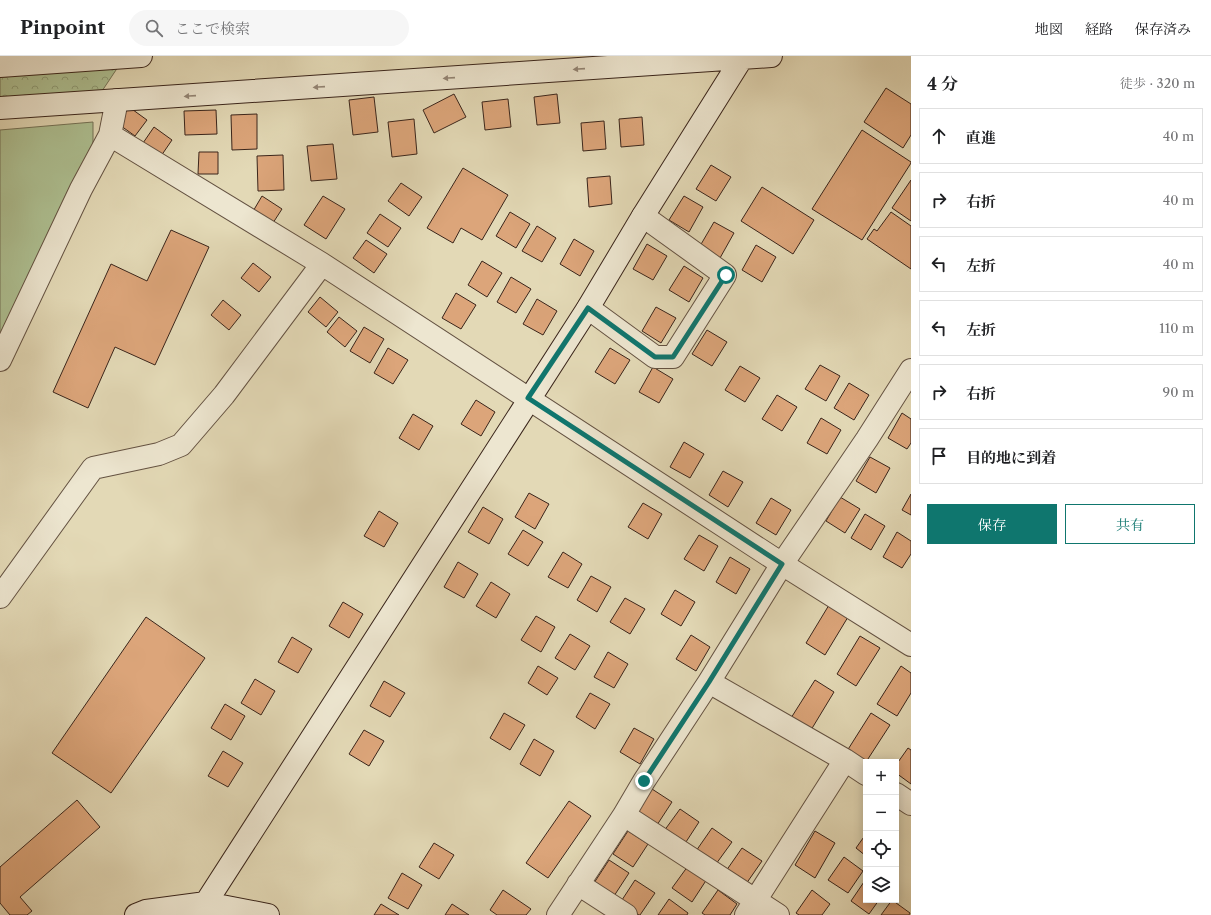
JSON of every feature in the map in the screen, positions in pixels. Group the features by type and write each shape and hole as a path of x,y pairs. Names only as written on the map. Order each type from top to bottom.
{"street":[{"path":"0,66 141,56"},
{"path":"0,108 771,56"},
{"path":"202,909 528,398 588,308 643,216 742,58"},
{"path":"0,360 81,189 110,135 117,100"},
{"path":"110,135 322,264 782,564 911,645"},
{"path":"588,308 655,357 673,357 726,275 643,216"},
{"path":"0,597 93,468 159,454 181,445 224,395 322,264"},
{"path":"558,915 709,682 782,564 911,370"},
{"path":"709,682 845,760 863,772"},
{"path":"751,908 845,760"},
{"path":"898,795 911,804"},
{"path":"624,815 751,908 778,915"},
{"path":"578,884 626,915"},
{"path":"136,915 146,911 202,909 268,915"}],"green space":[{"path":"118,67 100,94 0,100 0,76"},
{"path":"93,122 93,147 0,339 0,130"}],"building":[{"path":"886,88 911,104 911,135 903,148 864,122"},
{"path":"454,94 466,117 434,133 423,110"},
{"path":"557,94 560,123 537,125 534,97"},
{"path":"374,97 378,132 353,135 349,100"},
{"path":"508,99 511,127 485,130 482,102"},
{"path":"129,107 147,120 135,136 117,123"},
{"path":"216,110 217,134 185,135 184,111"},
{"path":"257,114 257,149 232,150 231,115"},
{"path":"642,117 644,145 621,147 619,119"},
{"path":"414,119 417,154 392,157 388,122"},
{"path":"604,121 606,149 583,151 581,123"},
{"path":"154,127 172,140 161,156 143,143"},
{"path":"862,130 911,163 862,240 812,209"},
{"path":"333,144 337,179 311,181 307,146"},
{"path":"199,152 218,152 218,174 198,174"},
{"path":"283,155 284,190 258,191 257,156"},
{"path":"711,165 731,177 716,201 696,189"},
{"path":"463,168 508,195 482,240 461,228 453,243 427,228"},
{"path":"610,176 612,204 589,207 587,178"},
{"path":"911,180 911,221 892,208"},
{"path":"401,183 422,197 409,216 388,201"},
{"path":"762,187 814,220 793,254 741,221"},
{"path":"262,196 282,209 271,226 252,213"},
{"path":"323,196 345,209 326,239 304,225"},
{"path":"684,196 703,207 689,232 669,220"},
{"path":"510,212 530,224 516,248 496,236"},
{"path":"891,212 911,226 911,269 867,239 874,229 877,231"},
{"path":"380,214 401,228 388,247 367,233"},
{"path":"714,222 734,233 720,258 700,246"},
{"path":"537,226 556,238 542,262 522,251"},
{"path":"171,230 209,247 155,365 115,347 88,408 53,392 111,264 147,281"},
{"path":"574,239 594,251 580,276 560,264"},
{"path":"366,240 387,254 374,273 353,258"},
{"path":"647,244 667,256 653,280 633,269"},
{"path":"756,245 776,257 762,282 742,270"},
{"path":"482,261 502,273 487,297 468,285"},
{"path":"253,263 271,277 259,292 241,278"},
{"path":"684,266 703,278 689,302 669,290"},
{"path":"511,277 531,289 516,313 497,302"},
{"path":"456,293 476,305 461,329 442,318"},
{"path":"320,297 338,312 326,327 308,312"},
{"path":"537,299 557,311 543,335 523,324"},
{"path":"223,300 241,315 229,330 211,315"},
{"path":"656,307 676,318 661,343 642,331"},
{"path":"339,317 357,331 345,347 327,332"},
{"path":"364,327 384,339 370,363 350,351"},
{"path":"707,330 727,342 712,366 692,354"},
{"path":"388,348 408,360 393,384 374,373"},
{"path":"610,348 630,360 615,384 595,372"},
{"path":"820,365 840,376 826,401 805,389"},
{"path":"740,366 760,378 745,402 725,390"},
{"path":"653,367 673,379 659,403 639,392"},
{"path":"849,383 869,395 854,420 834,408"},
{"path":"777,395 797,407 782,431 762,419"},
{"path":"476,400 495,412 481,436 461,424"},
{"path":"902,413 911,419 911,443 907,449 888,438"},
{"path":"413,414 433,426 419,450 399,438"},
{"path":"821,418 841,430 827,454 807,443"},
{"path":"684,442 704,454 690,478 670,467"},
{"path":"870,457 890,468 876,493 856,481"},
{"path":"723,471 743,482 728,507 709,495"},
{"path":"529,493 549,504 535,529 515,517"},
{"path":"911,494 911,515 902,510"},
{"path":"840,497 860,509 845,533 826,521"},
{"path":"771,498 791,510 776,535 756,523"},
{"path":"643,503 662,514 648,539 628,527"},
{"path":"483,507 503,519 489,544 468,532"},
{"path":"379,511 398,523 384,547 364,536"},
{"path":"865,514 885,526 871,550 851,538"},
{"path":"523,530 543,542 528,566 508,554"},
{"path":"897,532 911,541 911,554 902,568 883,557"},
{"path":"699,535 718,546 704,571 684,559"},
{"path":"563,552 582,564 568,588 548,577"},
{"path":"730,557 750,569 736,594 716,582"},
{"path":"458,562 478,574 464,598 444,587"},
{"path":"591,576 611,587 597,612 577,600"},
{"path":"491,582 510,594 496,618 476,606"},
{"path":"675,590 695,602 681,626 661,614"},
{"path":"625,598 645,609 630,634 610,622"},
{"path":"343,602 363,614 349,638 329,626"},
{"path":"829,605 848,617 825,655 806,643"},
{"path":"536,616 555,627 541,652 521,640"},
{"path":"146,617 205,658 111,793 52,753"},
{"path":"570,634 590,646 575,670 555,658"},
{"path":"691,635 710,647 696,671 676,659"},
{"path":"860,636 880,648 856,686 837,674"},
{"path":"292,637 312,649 298,673 278,662"},
{"path":"608,652 628,664 614,688 594,677"},
{"path":"538,666 558,678 547,695 528,683"},
{"path":"901,666 911,673 911,693 897,716 877,704"},
{"path":"255,679 275,691 261,715 241,703"},
{"path":"815,680 834,692 811,730 791,718"},
{"path":"384,681 405,693 390,717 370,706"},
{"path":"590,693 610,704 595,729 576,717"},
{"path":"225,704 245,716 231,740 211,728"},
{"path":"504,713 525,725 510,750 490,738"},
{"path":"871,713 890,725 868,759 863,759 863,760 847,751"},
{"path":"634,728 654,739 640,764 620,752"},
{"path":"364,730 384,741 369,766 349,754"},
{"path":"534,739 554,751 540,776 520,764"},
{"path":"908,748 911,750 911,784 899,775 899,761"},
{"path":"223,751 243,763 228,787 208,776"},
{"path":"652,789 672,802 657,825 637,812"},
{"path":"77,800 100,827 20,897 32,911 27,915 10,915 0,903 0,867"},
{"path":"569,801 591,816 548,878 526,863"},
{"path":"680,809 699,822 684,845 664,831"},
{"path":"712,828 732,842 716,864 696,851"},
{"path":"628,831 648,844 633,867 613,854"},
{"path":"815,831 835,843 815,878 795,865"},
{"path":"863,838 863,854 856,848"},
{"path":"434,843 454,855 439,879 419,867"},
{"path":"742,848 762,861 746,884 726,871"},
{"path":"844,857 863,871 848,893 828,880"},
{"path":"609,860 629,873 614,896 594,883"},
{"path":"688,866 707,879 692,902 672,888"},
{"path":"402,873 422,885 408,909 388,898"},
{"path":"635,880 655,893 640,915 620,903"},
{"path":"863,883 863,903 877,903 869,914 851,901"},
{"path":"503,890 531,909 526,915 497,915 490,910"},
{"path":"718,890 737,904 730,915 705,915 702,913"},
{"path":"812,890 830,904 822,915 799,915 796,913"},
{"path":"669,899 688,913 687,915 658,915"},
{"path":"890,903 896,903 910,913 909,915 881,915"},
{"path":"381,904 399,915 374,915"},
{"path":"452,904 469,915 445,915"}],"route":[{"path":"644,781 709,682 782,564 528,398 588,308 655,357 673,357 726,275"}]}
